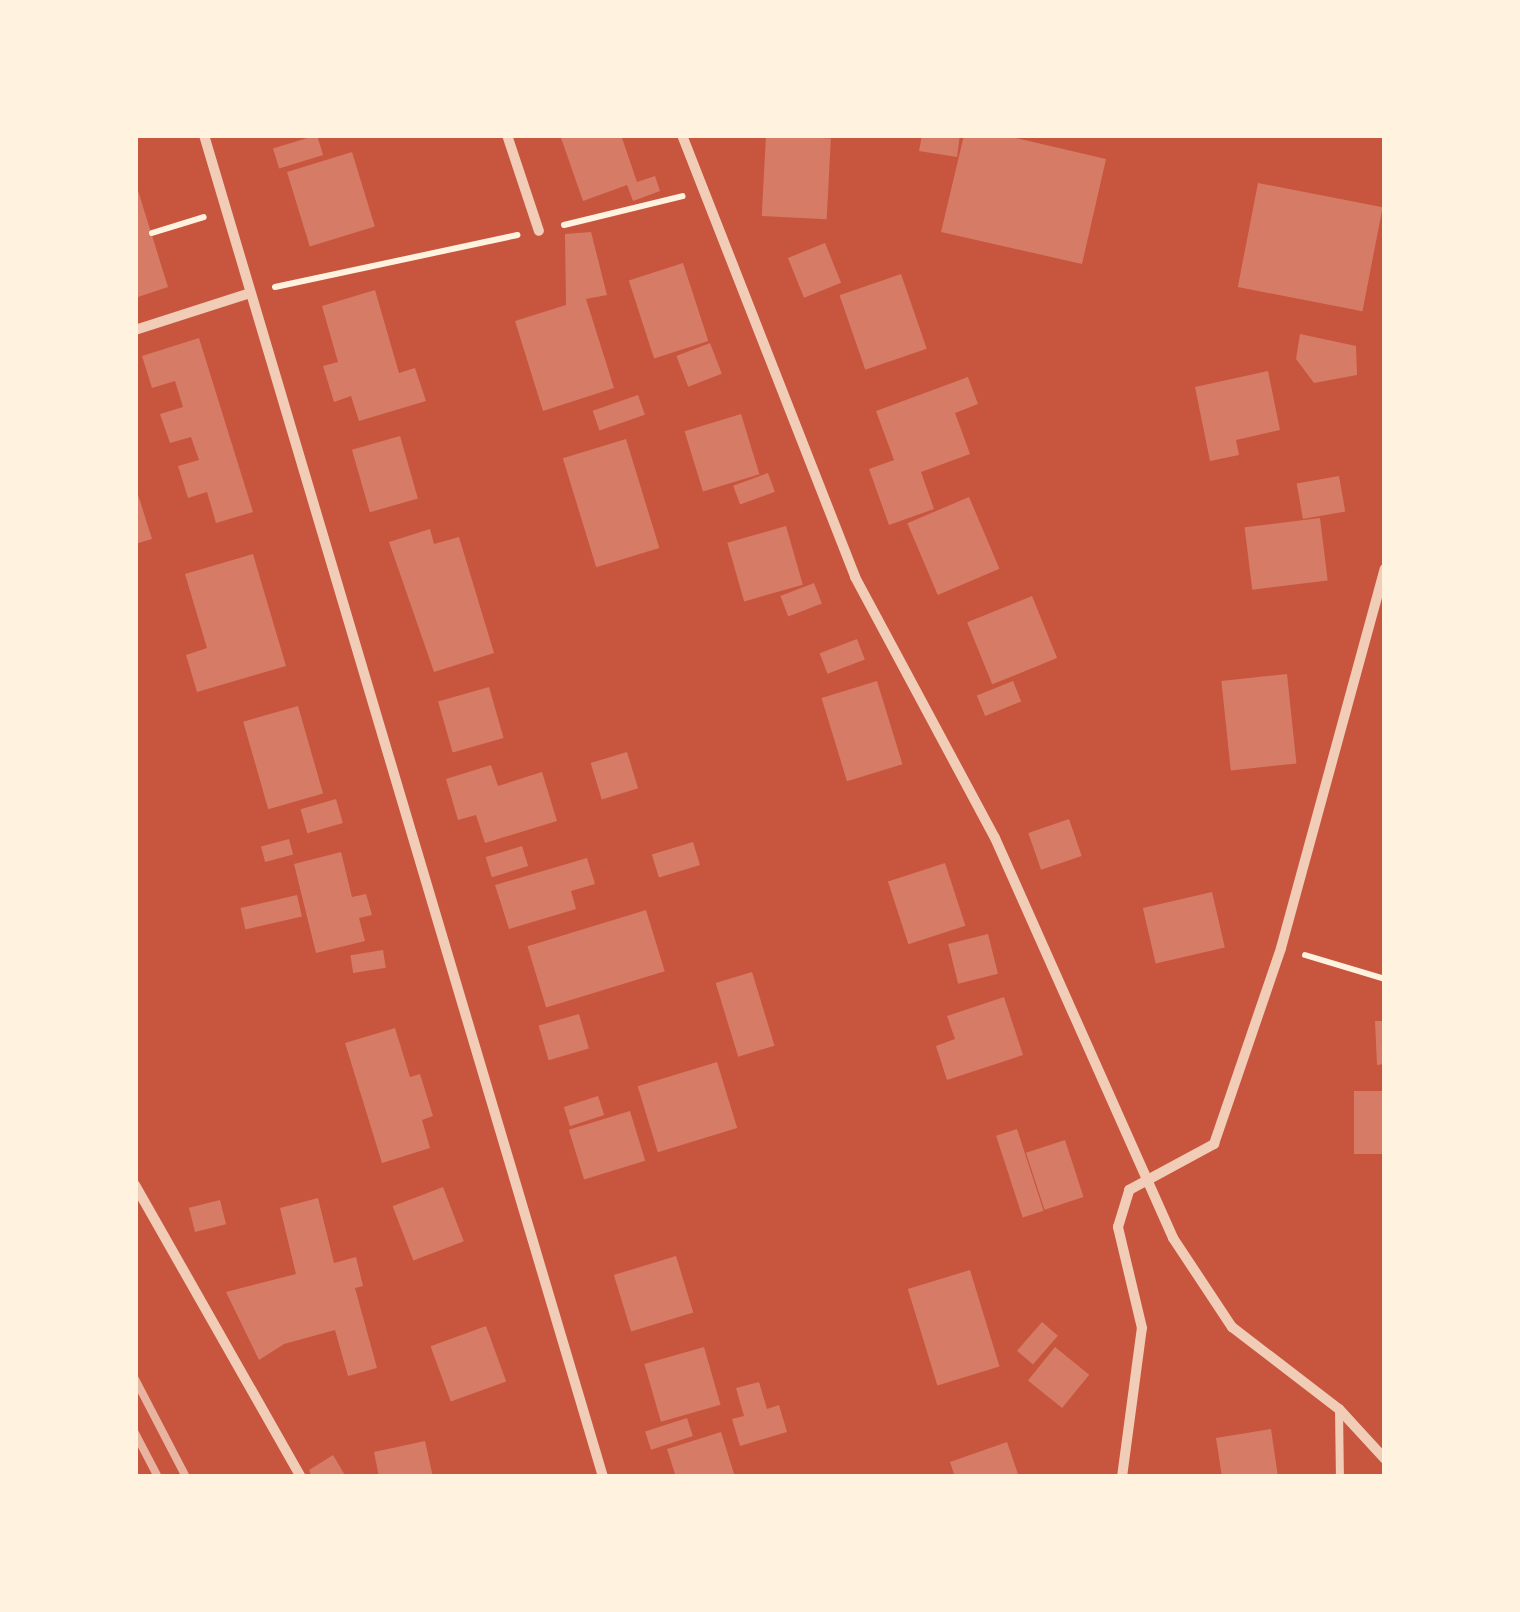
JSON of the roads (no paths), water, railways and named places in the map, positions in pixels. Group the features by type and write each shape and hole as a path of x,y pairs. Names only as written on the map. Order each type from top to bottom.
{"street":[{"path":"204,135 603,1477"},
{"path":"507,135 539,230"},
{"path":"682,135 855,577 995,838 1173,1238 1232,1326 1338,1409 1385,1459"},
{"path":"135,330 250,293"},
{"path":"1122,1477 1142,1328 1118,1227 1129,1190 1214,1144 1281,948 1385,569"},
{"path":"135,1185 300,1477"}],"lane":[{"path":"1338,1409 1340,1477"}],"railway":[{"path":"135,1379 186,1477"},
{"path":"135,1433 158,1477"}]}
